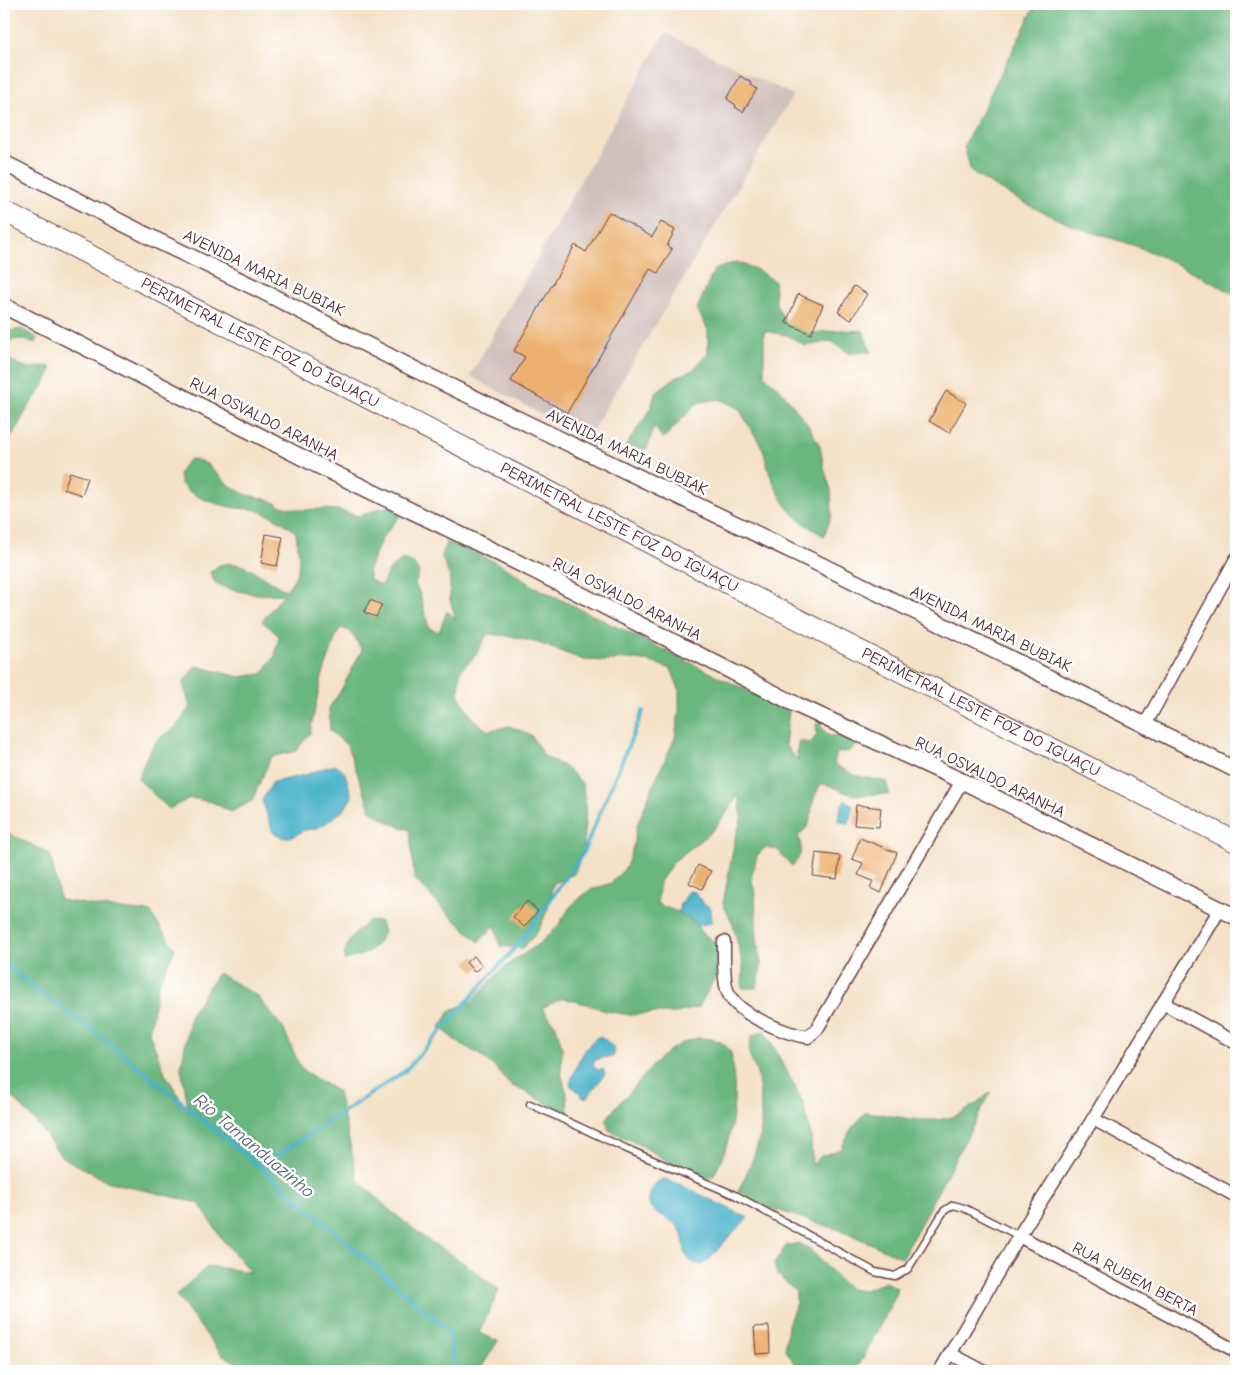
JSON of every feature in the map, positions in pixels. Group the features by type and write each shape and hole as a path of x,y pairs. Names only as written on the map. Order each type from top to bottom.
{"highway":[{"name":"PERIMETRAL LESTE FOZ DO IGUAÇU","path":"4,211 1236,842"}],"street":[{"name":"AVENIDA MARIA BUBIAK","path":"4,163 414,369 828,568 1236,770"},
{"name":"RUA OSVALDO ARANHA","path":"4,306 319,466 535,571 799,706 962,781 1220,910 1236,916"},
{"path":"1145,725 1231,581 1236,559"},
{"path":"724,942 727,991 731,999 738,1006 763,1021 794,1035 808,1037 817,1029 962,781"},
{"path":"940,1371 1019,1236 1220,910"},
{"path":"1163,1003 1236,1043"},
{"path":"1093,1118 1236,1196"},
{"name":"RUA RUBEM BERTA","path":"1019,1236 1236,1351"},
{"path":"950,1354 983,1371"}],"lane":[{"path":"530,1104 627,1149 737,1196 875,1272 889,1276 895,1276 908,1269 944,1211 953,1205 964,1208 1019,1236"}],"shaded area":[{"path":"665,33 793,95 587,439 470,376"}],"green space":[{"path":"1036,4 1236,4 1236,295 1151,252 1082,229 1046,214 971,172 964,146"},
{"path":"735,262 756,269 774,281 776,304 786,323 811,333 841,330 863,331 871,352 849,353 831,341 805,346 787,335 764,331 764,375 780,389 808,425 820,446 831,490 832,515 824,536 806,525 789,510 769,472 763,449 739,409 720,399 697,403 663,439 654,426 647,449 625,447 649,412 656,392 673,379 693,370 708,353 708,330 697,309 714,270"},
{"path":"21,329 37,338 36,343 19,339 7,341 4,339 4,332"},
{"path":"4,354 24,366 31,368 46,366 51,368 44,385 29,406 14,433 4,443"},
{"path":"190,459 201,461 210,466 237,490 247,495 270,500 280,506 302,510 337,510 359,516 381,508 393,507 402,514 382,538 368,571 371,581 382,585 395,564 403,559 413,563 419,573 415,584 420,594 429,628 439,632 447,611 456,619 450,600 450,578 442,557 446,542 491,560 533,586 789,711 785,745 798,761 799,741 810,743 817,735 816,724 820,723 829,736 851,736 858,744 849,751 837,753 834,764 854,775 887,782 889,794 852,794 821,784 813,801 809,823 798,835 801,852 792,866 778,850 766,847 757,856 751,879 755,891 757,940 761,964 756,988 742,988 743,966 733,924 723,904 735,839 742,816 738,795 726,814 711,832 673,862 660,882 657,904 678,912 696,923 701,932 719,945 721,967 699,1007 676,1013 630,1015 606,1011 563,998 542,1008 556,1026 562,1047 561,1073 567,1095 568,1114 509,1084 495,1067 477,1053 457,1042 440,1027 451,1010 472,1001 503,968 540,943 558,926 570,907 588,891 611,883 626,867 633,847 637,825 675,738 679,712 679,689 671,669 651,662 628,659 584,660 538,643 511,636 487,634 476,655 460,671 459,696 472,718 488,731 509,726 531,735 544,756 565,767 582,783 586,805 583,853 574,874 553,884 548,908 539,930 523,948 500,946 495,925 479,942 445,911 414,878 410,830 390,823 371,811 347,745 330,731 329,708 341,690 362,650 350,631 340,628 337,634 321,680 310,733 296,751 271,757 252,801 231,812 212,802 190,798 169,809 138,779 146,758 157,740 176,727 190,707 183,683 196,666 240,677 262,674 275,656 279,636 262,621 284,594 266,595 231,589 215,583 210,572 220,565 237,564 246,567 286,590 296,575 299,563 296,533 283,523 256,510 221,505 189,492 182,485 179,478 181,469"},
{"path":"4,831 50,854 60,900 150,912 175,949 157,988 149,1033 166,1075 189,1112 181,1068 191,1013 218,973 257,996 283,1028 301,1069 338,1092 358,1180 392,1212 499,1290 479,1333 498,1341 479,1371 252,1371 221,1354 176,1295 208,1266 250,1272 222,1239 199,1203 109,1182 62,1157 36,1122 4,1088"},
{"path":"369,921 381,922 384,932 380,939 368,952 344,960 346,947 349,942 355,933"},
{"path":"764,1031 803,1102 811,1136 812,1165 821,1156 841,1149 851,1129 866,1112 910,1119 944,1119 965,1111 991,1092 902,1258 843,1231 757,1204 738,1191 760,1137 761,1104 758,1079 749,1051 752,1036"},
{"path":"698,1038 719,1041 726,1046 732,1057 734,1078 734,1107 725,1151 713,1176 703,1179 609,1130 606,1120 663,1055 678,1045"},
{"path":"798,1243 809,1248 842,1283 851,1289 862,1291 885,1282 897,1288 894,1299 856,1371 799,1371 785,1348 788,1325 796,1303 796,1292 778,1275 774,1264 786,1246"}],"water":[{"path":"337,765 345,773 352,797 344,810 315,829 304,830 294,836 283,838 273,832 262,800 273,782"},
{"path":"845,800 853,805 849,823 838,822 841,807"},
{"path":"689,891 695,892 703,903 711,908 711,923 699,925 678,912 680,904 684,901 686,893"},
{"path":"601,1036 613,1047 615,1052 613,1057 595,1060 593,1066 598,1070 603,1069 605,1074 587,1098 582,1097 570,1085 571,1080 586,1049 596,1038"},
{"path":"664,1179 679,1184 748,1218 707,1262 701,1265 690,1261 687,1257 681,1232 675,1223 653,1210 650,1205 649,1200 653,1187 657,1182"}],"building":[{"path":"740,76 752,83 751,85 757,89 743,112 727,99"},
{"path":"609,212 652,237 661,222 675,230 667,246 672,249 658,273 650,269 567,413 511,381 525,357 514,351 575,245 586,252"},
{"path":"854,286 867,294 851,320 838,312"},
{"path":"798,294 823,305 811,334 786,323"},
{"path":"946,391 966,403 949,433 929,421"},
{"path":"70,472 88,478 82,495 64,489"},
{"path":"266,534 283,537 277,566 261,563"},
{"path":"370,600 382,605 376,617 364,612"},
{"path":"856,805 881,808 879,827 854,825"},
{"path":"860,838 897,853 881,893 870,888 873,881 858,875 863,863 852,859"},
{"path":"816,853 840,856 837,879 813,876"},
{"path":"698,865 711,871 702,889 689,883"},
{"path":"527,901 538,911 524,927 513,917"},
{"path":"474,956 482,966 474,972 466,962"},
{"path":"769,1326 770,1353 756,1354 754,1327"}],"waterway":[{"path":"260,1167 405,1071 522,940 583,853 643,711"},
{"name":"Rio Tamanduazinho","path":"4,964 103,1038 260,1167 449,1331 455,1371"}]}
